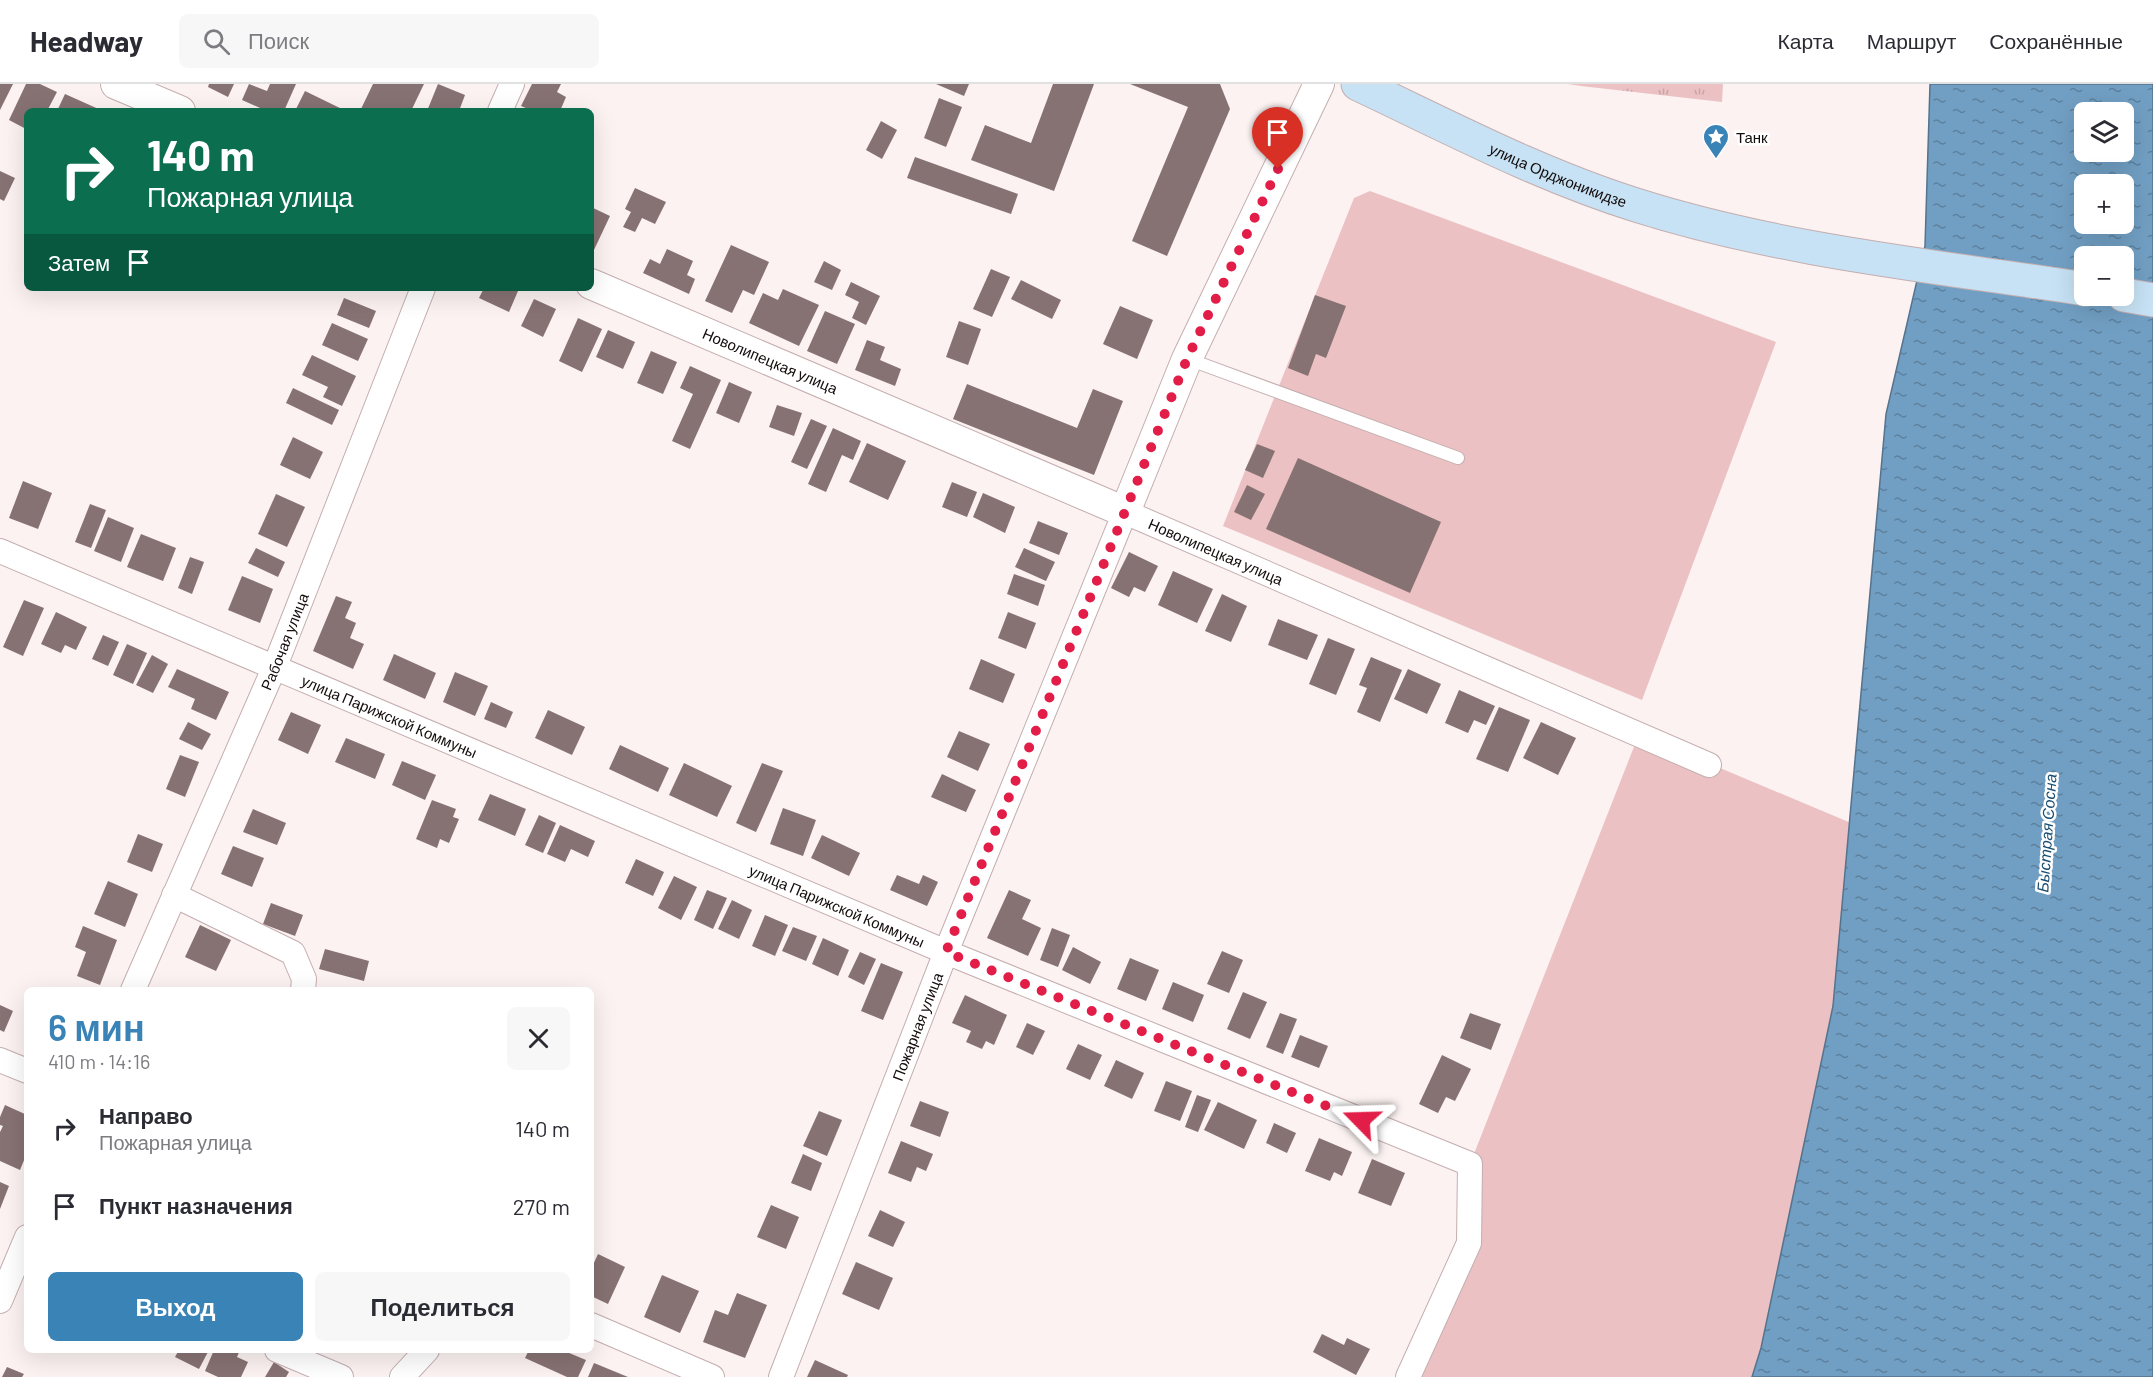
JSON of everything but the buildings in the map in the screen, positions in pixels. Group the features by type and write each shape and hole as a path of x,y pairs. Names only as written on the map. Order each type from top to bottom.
{"main road":[{"name":"улица Орджоникидзе","path":"1358,84 1522,162 1635,205 1767,240 2074,287"},
{"path":"2134,297 2153,300"}],"street":[{"path":"116,84 173,108"},
{"path":"501,108 512,84"},
{"name":"Пожарная улица","path":"781,1377 946,952 1187,359 1319,84"},
{"name":"Новолипецкая улица","path":"594,285 1709,765"},
{"name":"Рабочая улица","path":"134,987 275,666 422,291"},
{"name":"улица Парижской Коммуны","path":"0,551 946,952 1470,1164 1469,1243 1408,1377"},
{"path":"174,895 293,953 304,979 303,987"},
{"path":"0,1060 24,1070"},
{"path":"0,1301 24,1246"},
{"path":"594,1326 712,1377"},
{"path":"284,1353 341,1377"},
{"path":"402,1377 424,1353"}],"lane":[{"path":"1187,359 1458,458"}],"green space":[{"path":"1568,84 1723,84 1722,102 1581,86"},
{"path":"1370,191 1776,342 1642,700 1223,526 1354,198"},
{"path":"1639,734 1851,823 1833,1006 1761,1348 1752,1377 1408,1377 1469,1243 1470,1164"}],"water":[{"name":"Быстрая Сосна","path":"1930,84 2153,84 2153,1377 1752,1377 1761,1348 1833,1006 1886,414 1925,246"}],"place":[{"name":"Танк","path":"1716,160"}],"route":[{"path":"1278,169 1187,359 946,952 1361,1120"}]}
